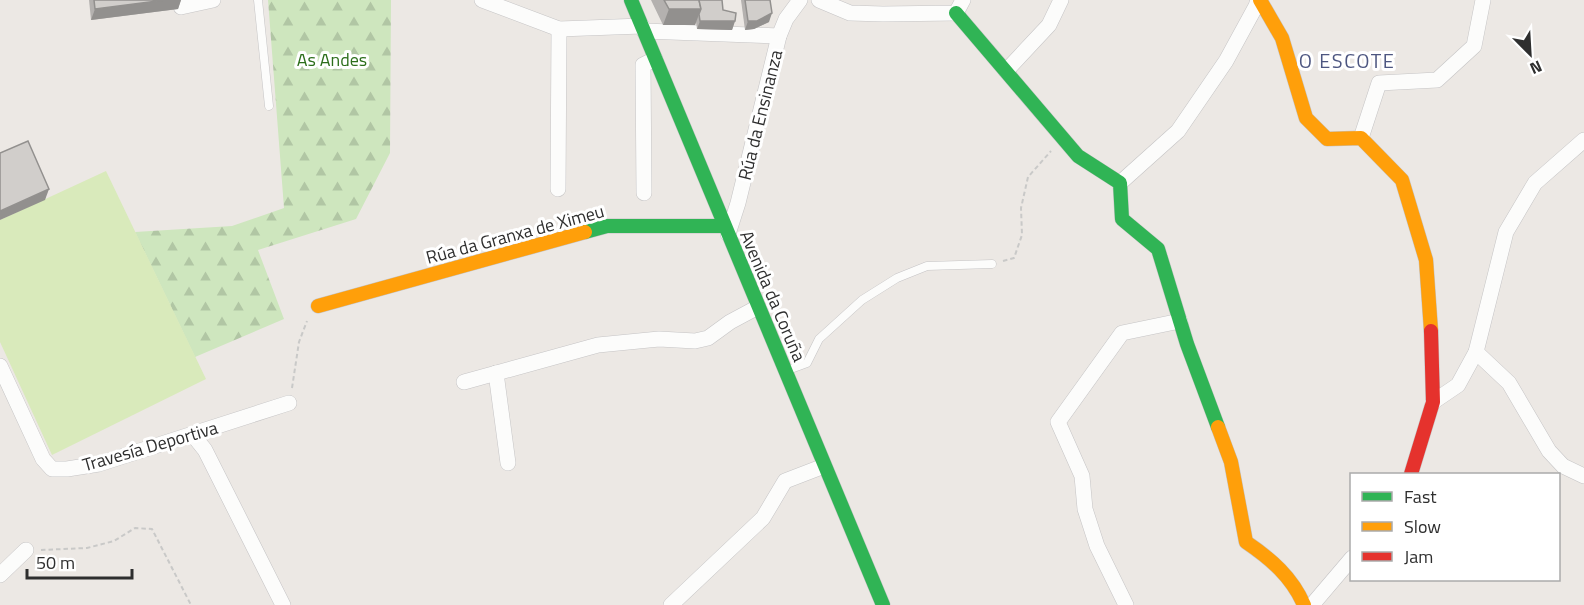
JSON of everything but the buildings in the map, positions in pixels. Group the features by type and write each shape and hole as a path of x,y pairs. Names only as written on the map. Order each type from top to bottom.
{"street":[{"path":"181,7 213,0"},
{"path":"482,0 559,29 643,29 778,36"},
{"name":"Avenida da Coruña","path":"631,0 884,605"},
{"name":"Rúa da Ensinanza","path":"726,230 738,202 778,36 786,18 800,0"},
{"path":"819,0 850,13 883,14 959,6 1006,71 1078,156 1120,183"},
{"path":"1006,71 1049,25 1061,0"},
{"path":"1259,0 1282,38 1306,118 1327,139 1361,138 1402,180 1426,260 1431,319 1433,402 1411,473"},
{"path":"1120,183 1178,131 1226,62 1259,0"},
{"path":"1361,138 1379,83 1437,80 1474,46 1484,0"},
{"path":"558,189 559,29"},
{"path":"644,193 643,65 655,59"},
{"path":"1433,402 1458,385 1476,352 1506,232 1535,183 1584,140"},
{"path":"1120,183 1122,219 1158,249 1180,321 1231,462 1246,542 1271,558 1299,591 1304,605"},
{"name":"Rúa da Granxa de Ximeu","path":"318,306 607,226 726,230"},
{"path":"464,382 598,345 659,339 695,341 708,338 730,322 758,307"},
{"path":"1126,605 1097,546 1085,509 1082,476 1058,422 1122,333 1180,321"},
{"path":"1476,352 1509,383 1549,451 1563,466 1584,476"},
{"name":"Travesía Deportiva","path":"0,366 43,459 52,469 99,464 289,403"},
{"path":"496,373 508,463"},
{"path":"193,435 205,450 284,605"},
{"path":"671,605 763,518 785,480 824,466"},
{"path":"0,575 26,550"},
{"path":"1312,605 1350,560"}],"lane":[{"path":"258,0 269,106"},
{"path":"785,372 807,363 819,339 862,300 897,278 927,266 993,264"}],"path":[{"path":"993,264 1014,258 1022,235 1021,208 1028,177 1062,138"},
{"path":"289,403 299,342 306,323 318,306"},
{"path":"26,550 87,548 114,541 135,528 153,530 191,605"}],"green space":[{"name":"As Andes","path":"268,0 391,0 390,153 356,219 258,250 284,319 195,357 135,232 232,226 284,208"},
{"path":"106,171 206,379 52,455 0,342 0,220"}],"traffic: fast":[{"path":"631,0 883,605"},
{"path":"956,13 1078,156 1120,183 1122,219 1158,249 1187,344 1218,427"},
{"path":"585,232 607,226 724,226"}],"traffic: slow":[{"path":"1260,0 1282,38 1306,118 1327,139 1361,138 1402,180 1426,260 1431,331"},
{"path":"318,306 585,232"},
{"path":"1218,427 1231,462 1246,542 1280,569 1304,605"}],"traffic: jam":[{"path":"1411,473 1433,402 1431,331"}],"district":[{"name":"O ESCOTE","path":"1347,60"}]}
